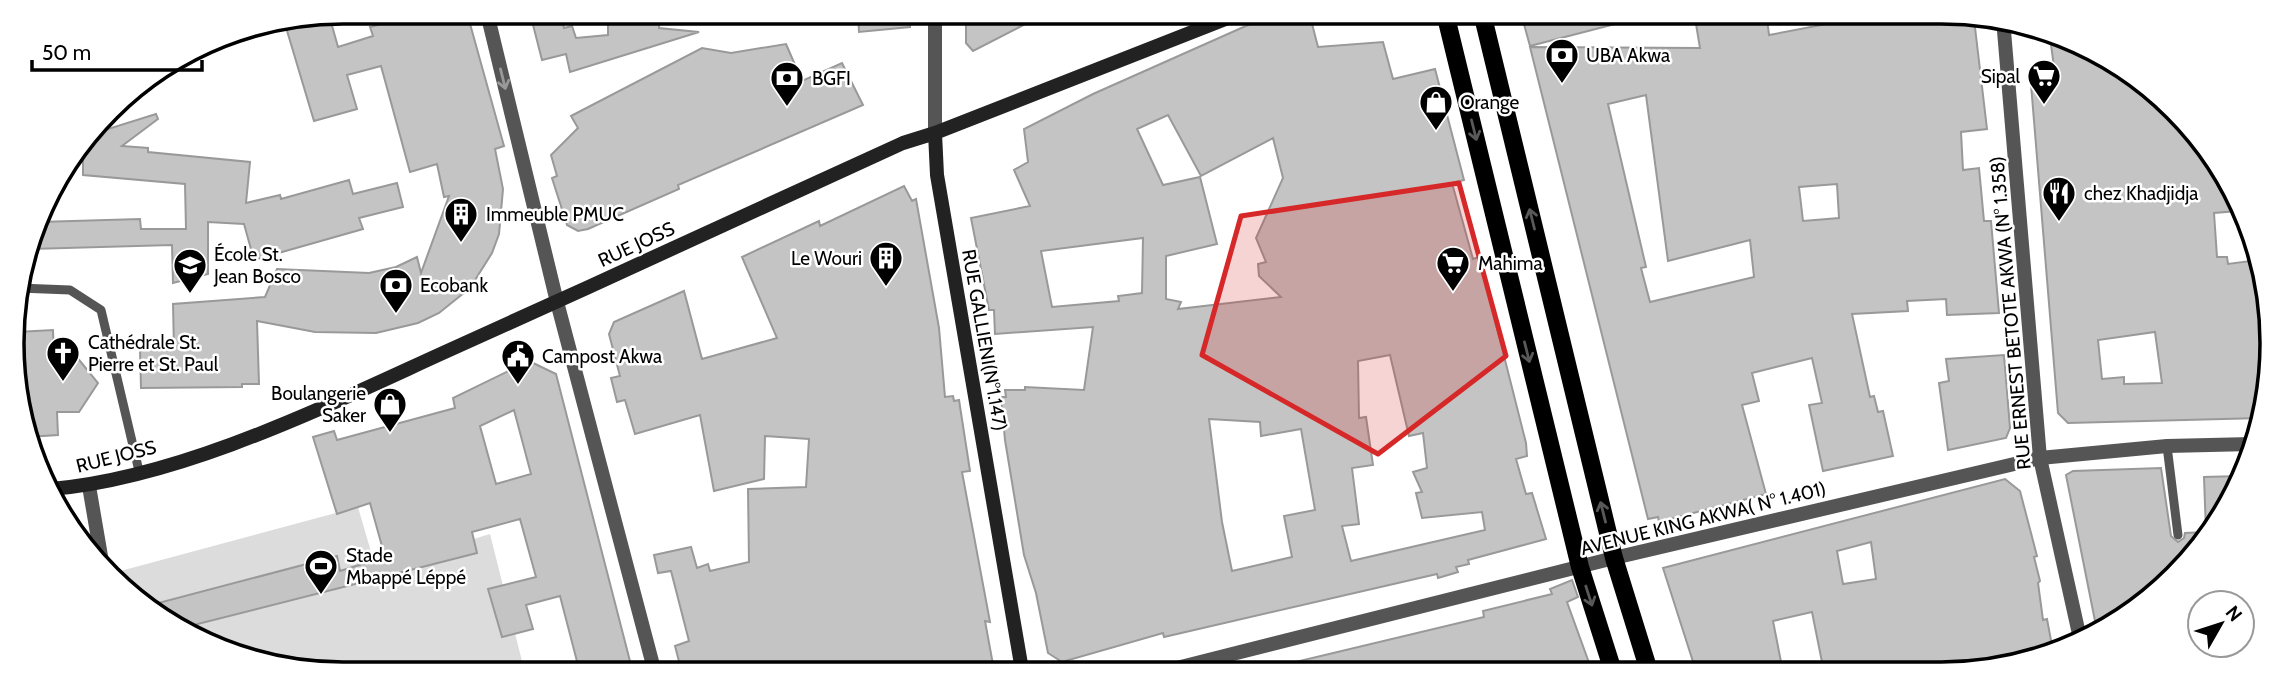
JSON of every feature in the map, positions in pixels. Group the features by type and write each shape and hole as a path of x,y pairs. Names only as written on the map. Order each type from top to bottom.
{"main road":[{"name":"RUE JOSS","path":"59,488 89,486 267,429 557,302 903,143 1213,24"},
{"path":"1448,24 1580,567 1609,662"},
{"path":"1485,24 1614,558 1646,662"},
{"name":"RUE GALLIENI(N°1.147)","path":"934,133 937,174 1021,662"}],"street":[{"path":"489,24 557,302 652,662"},
{"name":"RUE GALLIENI(N°1.147)","path":"934,133 935,24"},
{"name":"RUE ERNEST BETOTE AKWA (N° 1.358)","path":"2004,31 2040,458 2078,631"},
{"name":"AVENUE KING AKWA( N° 1.401)","path":"1201,662 1614,558 2040,458 2167,446 2244,444"},
{"path":"89,486 100,549"}],"lane":[{"path":"30,288 70,290 101,310 139,471"},
{"path":"2167,446 2178,535"}],"highlighted area":[{"path":"1459,183 1506,356 1378,454 1202,355 1241,216"}],"shaded area":[{"name":"Stade Mbappé Léppé","path":"358,507 376,569 490,534 522,662 323,662 261,652 221,638 184,620 149,597 120,571"}],"building":[{"path":"381,24 470,24 504,146 495,149 503,189 499,234 492,253 470,288 439,313 418,323 376,333 315,332 257,321 259,384 242,384 242,387 141,388 140,349 174,349 173,304 265,297 277,269 369,273 396,267 417,257 421,273 449,196 444,197 437,164 410,172 381,66 347,75 357,109 314,121 287,30 332,25 338,47 373,36 370,27"},
{"path":"533,24 563,24 564,28 572,26 576,38 608,35 608,24 659,24 659,28 699,32 570,72 566,54 542,60"},
{"path":"859,24 910,24 910,27 859,32"},
{"path":"966,24 1026,24 973,51 966,43"},
{"path":"1252,24 1312,24 1318,47 1383,42 1393,79 1435,69 1464,180 1452,183 1473,259 1479,257 1526,443 1527,456 1516,459 1526,494 1532,493 1546,539 1468,560 1469,564 1456,567 1458,572 1438,578 1437,574 1164,637 1163,633 1062,662 1048,653 1036,593 1024,555 1005,440 1001,397 1006,397 1005,390 1025,390 1025,387 1084,390 1093,327 995,334 994,310 989,310 971,218 1030,206 1014,170 1028,162 1024,129 1093,94","holes":["1168,115 1201,176 1273,138 1283,178 1256,238 1266,262 1258,264 1259,276 1281,297 1178,309 1181,302 1166,299 1166,256 1217,244 1200,177 1163,185 1137,129","1143,238 1142,293 1118,296 1119,301 1052,307 1041,251","1390,355 1409,436 1423,433 1427,468 1413,472 1422,492 1416,493 1422,518 1482,512 1485,530 1351,561 1342,526 1359,524 1352,468 1373,465 1366,417 1359,418 1358,361","1209,419 1260,422 1261,436 1301,429 1315,510 1284,516 1292,557 1232,571 1222,522"]},
{"path":"1524,24 1615,24 1530,46"},
{"path":"1696,24 1768,24 1769,35 1827,24 1975,26 1987,129 1961,132 1963,170 1979,168 1984,221 1991,221 1999,313 1947,315 1946,299 1907,301 1908,311 1852,314 1870,397 1874,396 1878,412 1883,411 1893,456 1823,471 1809,405 1822,403 1812,358 1752,373 1759,401 1742,405 1766,494 1659,522 1658,517 1648,519 1530,47 1700,48","holes":["1646,95 1668,261 1750,240 1754,277 1650,302 1641,268 1646,267 1608,104","1837,184 1839,218 1803,221 1799,187"]},
{"path":"786,44 802,81 842,63 863,105 678,185 679,189 588,229 578,231 567,225 552,178 557,176 551,155 578,128 571,116 702,48 731,53"},
{"path":"2051,44 2082,57 2118,78 2151,104 2180,133 2206,166 2231,212 2214,213 2217,257 2227,257 2228,264 2249,261 2257,302 2259,364 2251,418 2068,423 2058,413 2030,72 2054,67","holes":["2155,332 2162,383 2124,384 2124,377 2102,379 2098,340"]},
{"path":"156,114 158,119 122,146 148,148 148,152 250,162 246,203 280,195 281,199 349,180 353,194 397,183 403,207 359,218 363,229 254,260 244,224 208,222 208,274 173,283 172,245 39,249 49,222 140,219 141,229 186,229 185,184 83,175 83,159 108,129"},
{"path":"904,186 912,201 916,199 939,328 945,397 953,396 954,401 959,400 970,471 962,472 990,622 985,621 993,662 679,662 675,646 689,641 671,571 658,573 654,555 691,547 697,568 708,564 710,571 749,562 748,489 806,487 809,439 765,436 764,479 714,491 700,415 635,434 625,400 617,402 611,378 620,376 609,334 614,322 684,291 702,359 777,338 742,257 819,221 820,226"},
{"name":"Cathédrale St. Pierre et St. Paul","path":"53,330 54,357 76,356 98,383 79,412 57,412 58,435 38,436 27,385 25,332"},
{"path":"2004,355 2010,428 2006,438 1948,450 1939,383 1949,381 1946,359"},
{"path":"529,361 556,374 630,662 577,662 560,596 526,605 533,629 502,637 488,589 536,577 520,519 472,532 477,553 193,625 158,603 337,556 340,571 385,557 370,503 337,514 313,437 334,431 337,440 455,408 453,398","holes":["514,410 531,474 496,484 480,426"]},
{"path":"2161,468 2171,536 2178,542 2184,538 2185,533 2198,532 2151,583 2135,597 2095,623 2066,475 2073,471"},
{"path":"2231,476 2206,522 2204,477"},
{"path":"2005,479 2020,491 2037,556 2034,557 2040,581 2038,583 2043,620 2047,619 2051,643 2023,652 1961,662 1822,662 1812,612 1773,621 1781,662 1693,662 1663,568","holes":["1871,542 1876,579 1843,584 1837,551"]},
{"path":"1572,580 1578,597 1567,602 1589,662 1295,662 1484,617 1483,611 1552,594 1550,589"}],"place":[{"name":"UBA Akwa","path":"1562,85"},
{"name":"Sipal","path":"2044,106"},
{"name":"BGFI","path":"787,108"},
{"name":"Orange","path":"1436,132"},
{"name":"chez Khadjidja","path":"2059,223"},
{"name":"Immeuble PMUC","path":"461,244"},
{"name":"Le Wouri","path":"886,288"},
{"name":"Mahima","path":"1453,293"},
{"name":"École St. Jean Bosco","path":"190,295"},
{"name":"Ecobank","path":"396,315"},
{"name":"Cathédrale St. Pierre et St. Paul","path":"63,383"},
{"name":"Campost Akwa","path":"518,386"},
{"name":"Boulangerie Saker","path":"390,434"},
{"name":"Stade Mbappé Léppé","path":"321,596"}]}
